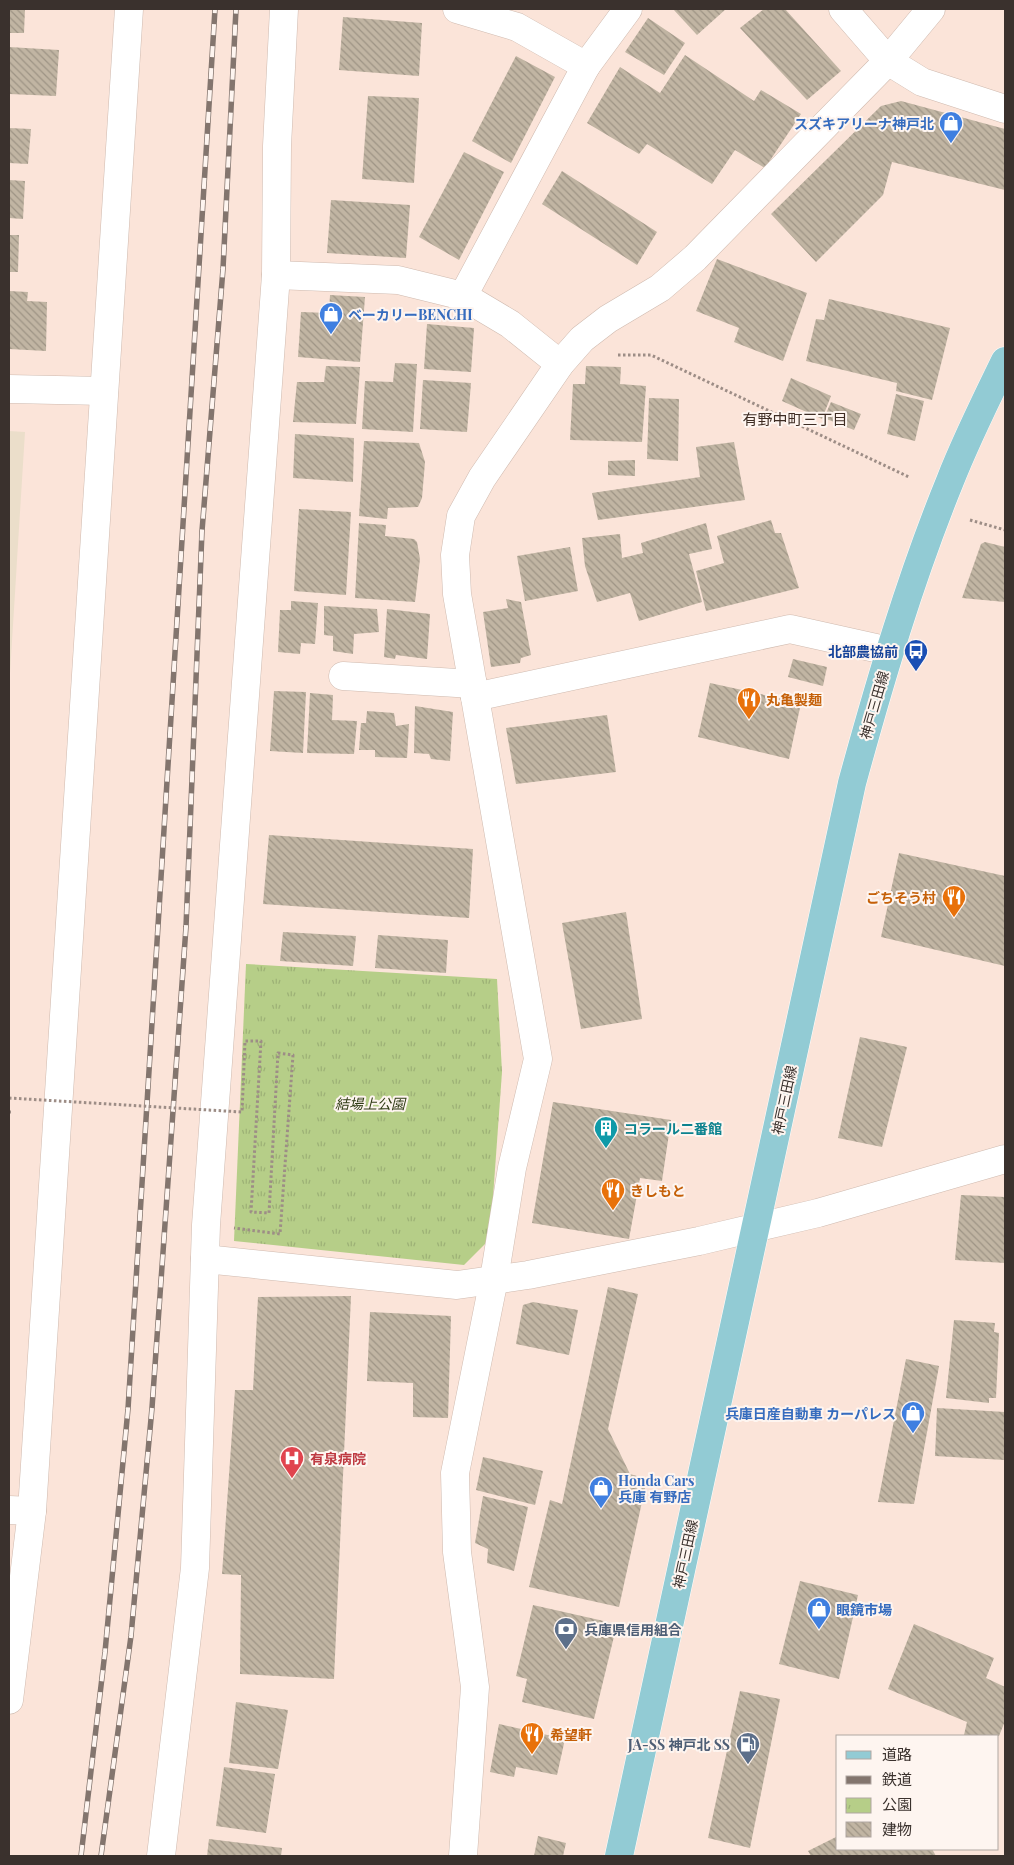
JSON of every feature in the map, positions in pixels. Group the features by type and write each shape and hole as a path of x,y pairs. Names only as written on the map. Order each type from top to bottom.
{"main road":[{"name":"神戸三田線","path":"619,1856 757,1228 852,783 890,651 950,480 1005,361"}],"street":[{"path":"9,1700 20,1510 104,391 129,9"},
{"path":"160,1856 195,1568 207,1205 276,275 277,146 284,9"},
{"path":"456,9 517,27 586,66"},
{"path":"463,296 586,66 628,9"},
{"path":"843,9 888,61 922,82 1005,109"},
{"path":"463,1856 475,1687 457,1552 455,1473 494,1279 512,1168 538,1059 457,594 455,555 461,516 482,478 560,364 582,339 608,319 660,288 695,258 888,61 931,9"},
{"path":"276,275 398,280 463,296 510,324 560,364"},
{"path":"9,389 104,391"},
{"path":"343,676 474,690 790,629 890,651"},
{"path":"206,1259 457,1285 528,1276 757,1228 1005,1158"}],"path":[{"path":"582,339 601,356 651,355 910,477"},
{"path":"9,1098 242,1112 245,1040 261,1040 251,1212 269,1212 278,1053 293,1055 280,1234 234,1228"}],"shaded area":[{"path":"9,431 25,432 9,689"}],"green space":[{"name":"結場上公園","path":"246,964 497,979 502,1072 490,1239 464,1265 234,1241"}],"building":[{"path":"9,9 25,9 24,33 9,33"},
{"path":"673,9 726,9 697,35"},
{"path":"764,9 785,9 841,71 807,100 740,28"},
{"path":"343,17 422,23 419,76 339,70"},
{"path":"648,18 685,43 664,75 625,52"},
{"path":"9,47 59,50 56,96 9,94"},
{"path":"685,55 754,101 761,90 801,114 765,168 735,150 712,184 647,144 639,154 587,123 620,67 660,93"},
{"path":"516,56 555,77 511,163 472,141"},
{"path":"368,96 419,98 414,183 362,179"},
{"path":"901,101 1005,129 1005,190 892,162 883,195 816,262 771,214 881,106"},
{"path":"9,128 31,129 28,164 9,163"},
{"path":"464,152 504,172 459,260 419,237"},
{"path":"562,171 657,232 637,265 542,204"},
{"path":"9,180 25,181 23,219 9,218"},
{"path":"331,200 410,205 406,258 327,253"},
{"path":"9,235 19,235 18,272 9,272"},
{"path":"717,259 807,293 783,361 734,342 739,328 696,311"},
{"path":"9,291 28,292 27,301 47,302 46,351 9,349"},
{"name":"ベーカリーBENCHI","path":"330,295 365,297 360,362 298,357 301,312 329,313"},
{"path":"829,299 950,328 932,400 896,391 897,383 806,361 816,319 824,320"},
{"path":"427,324 474,328 471,372 424,369"},
{"path":"395,363 417,364 413,432 362,429 365,381 393,382"},
{"path":"326,366 360,367 356,424 293,422 297,382 324,382"},
{"path":"586,366 621,367 620,384 646,386 642,442 570,440 573,384 585,384"},
{"path":"791,378 831,396 822,419 782,401"},
{"path":"423,380 471,383 467,432 420,429"},
{"path":"896,394 924,401 915,441 887,434"},
{"path":"649,398 679,399 678,461 647,459"},
{"path":"831,402 861,414 854,430 824,418"},
{"path":"295,434 354,438 353,482 293,478"},
{"path":"364,441 419,443 425,462 422,498 418,507 388,508 387,519 359,516"},
{"path":"734,442 745,500 598,520 592,493 700,477 696,447"},
{"path":"635,460 635,476 608,475 608,461"},
{"path":"299,509 351,512 346,595 294,591"},
{"path":"771,520 775,533 781,533 799,588 706,611 696,571 724,563 717,536"},
{"path":"359,523 386,525 385,536 414,539 417,542 420,559 415,602 355,598"},
{"path":"706,523 712,549 689,554 702,602 639,621 630,593 597,602 585,566 582,538 620,534 622,558 643,553 641,543"},
{"path":"985,542 1005,547 1005,602 962,598 981,544"},
{"path":"570,547 578,591 525,601 517,556"},
{"path":"506,599 521,602 531,655 521,658 520,663 491,667 483,612 508,608"},
{"path":"291,601 318,603 315,644 301,643 300,654 278,652 280,610 291,610"},
{"path":"324,606 377,609 379,632 354,634 353,654 333,651 333,636 324,635"},
{"path":"387,609 430,614 427,659 396,655 395,659 384,657"},
{"path":"793,659 827,667 823,686 788,677"},
{"name":"丸亀製麺","path":"710,683 801,703 789,759 698,737"},
{"path":"274,691 306,692 303,753 270,751"},
{"path":"310,693 333,695 332,720 357,721 354,754 307,753"},
{"path":"415,706 453,712 450,761 431,759 429,754 414,753"},
{"path":"367,711 394,713 396,726 409,724 407,758 375,757 375,750 359,750 361,723 366,723"},
{"path":"607,715 616,772 516,784 506,728"},
{"path":"269,835 473,849 469,918 263,904"},
{"path":"899,853 1005,876 1005,966 881,937"},
{"path":"626,912 642,1019 581,1029 562,923"},
{"path":"283,932 356,936 353,966 280,961"},
{"path":"378,935 448,940 446,973 375,968"},
{"path":"860,1037 907,1047 882,1147 838,1138"},
{"name":"コラール二番館","path":"553,1102 671,1120 662,1181 640,1178 629,1239 532,1223"},
{"path":"961,1195 1005,1197 1005,1263 955,1260"},
{"path":"608,1287 638,1294 608,1429 630,1474 647,1479 619,1607 529,1587 550,1500 562,1504"},
{"path":"351,1296 334,1679 240,1674 241,1575 222,1574 235,1390 253,1390 258,1297"},
{"path":"533,1302 578,1310 569,1355 516,1344 523,1305"},
{"path":"370,1312 451,1316 448,1418 413,1417 413,1383 367,1381"},
{"path":"954,1320 995,1323 994,1332 999,1333 996,1398 989,1398 989,1403 946,1398"},
{"path":"906,1359 939,1366 914,1504 878,1502"},
{"path":"937,1408 1005,1412 1005,1460 935,1456"},
{"path":"483,1457 543,1471 535,1505 476,1490"},
{"path":"483,1496 528,1507 514,1571 487,1563 488,1549 475,1543"},
{"path":"800,1581 858,1595 839,1679 779,1664"},
{"name":"兵庫県信用組合","path":"533,1605 617,1624 594,1719 522,1702 527,1679 516,1676"},
{"path":"914,1624 994,1658 986,1678 1005,1687 1005,1721 999,1736 964,1735 967,1722 888,1689"},
{"path":"740,1691 780,1699 750,1848 708,1838"},
{"path":"236,1702 288,1710 278,1769 229,1763"},
{"path":"499,1724 565,1739 557,1775 516,1767 514,1777 490,1772"},
{"path":"224,1767 275,1774 266,1833 216,1826"},
{"path":"538,1836 566,1843 563,1856 534,1856"},
{"path":"836,1837 836,1850 933,1850 936,1856 811,1856 808,1851"},
{"path":"209,1839 282,1848 281,1856 207,1856"}],"railway":[{"path":"81,1856 105,1652 128,1409 215,9"},
{"path":"101,1856 131,1636 152,1408 186,927 202,531 223,269 236,9"}],"place":[{"name":"スズキアリーナ神戸北","path":"951,144"},
{"name":"ベーカリーBENCHI","path":"331,335"},
{"name":"北部農協前","path":"916,672"},
{"name":"丸亀製麺","path":"749,720"},
{"name":"ごちそう村","path":"954,918"},
{"name":"コラール二番館","path":"606,1149"},
{"name":"きしもと","path":"613,1211"},
{"name":"兵庫日産自動車 カーパレス","path":"913,1434"},
{"name":"有泉病院","path":"292,1479"},
{"name":"Honda Cars 兵庫 有野店","path":"601,1509"},
{"name":"眼鏡市場","path":"819,1630"},
{"name":"兵庫県信用組合","path":"566,1650"},
{"name":"希望軒","path":"532,1755"},
{"name":"JA-SS 神戸北 SS","path":"748,1765"}],"district":[{"name":"有野中町三丁目","path":"795,419"}]}
